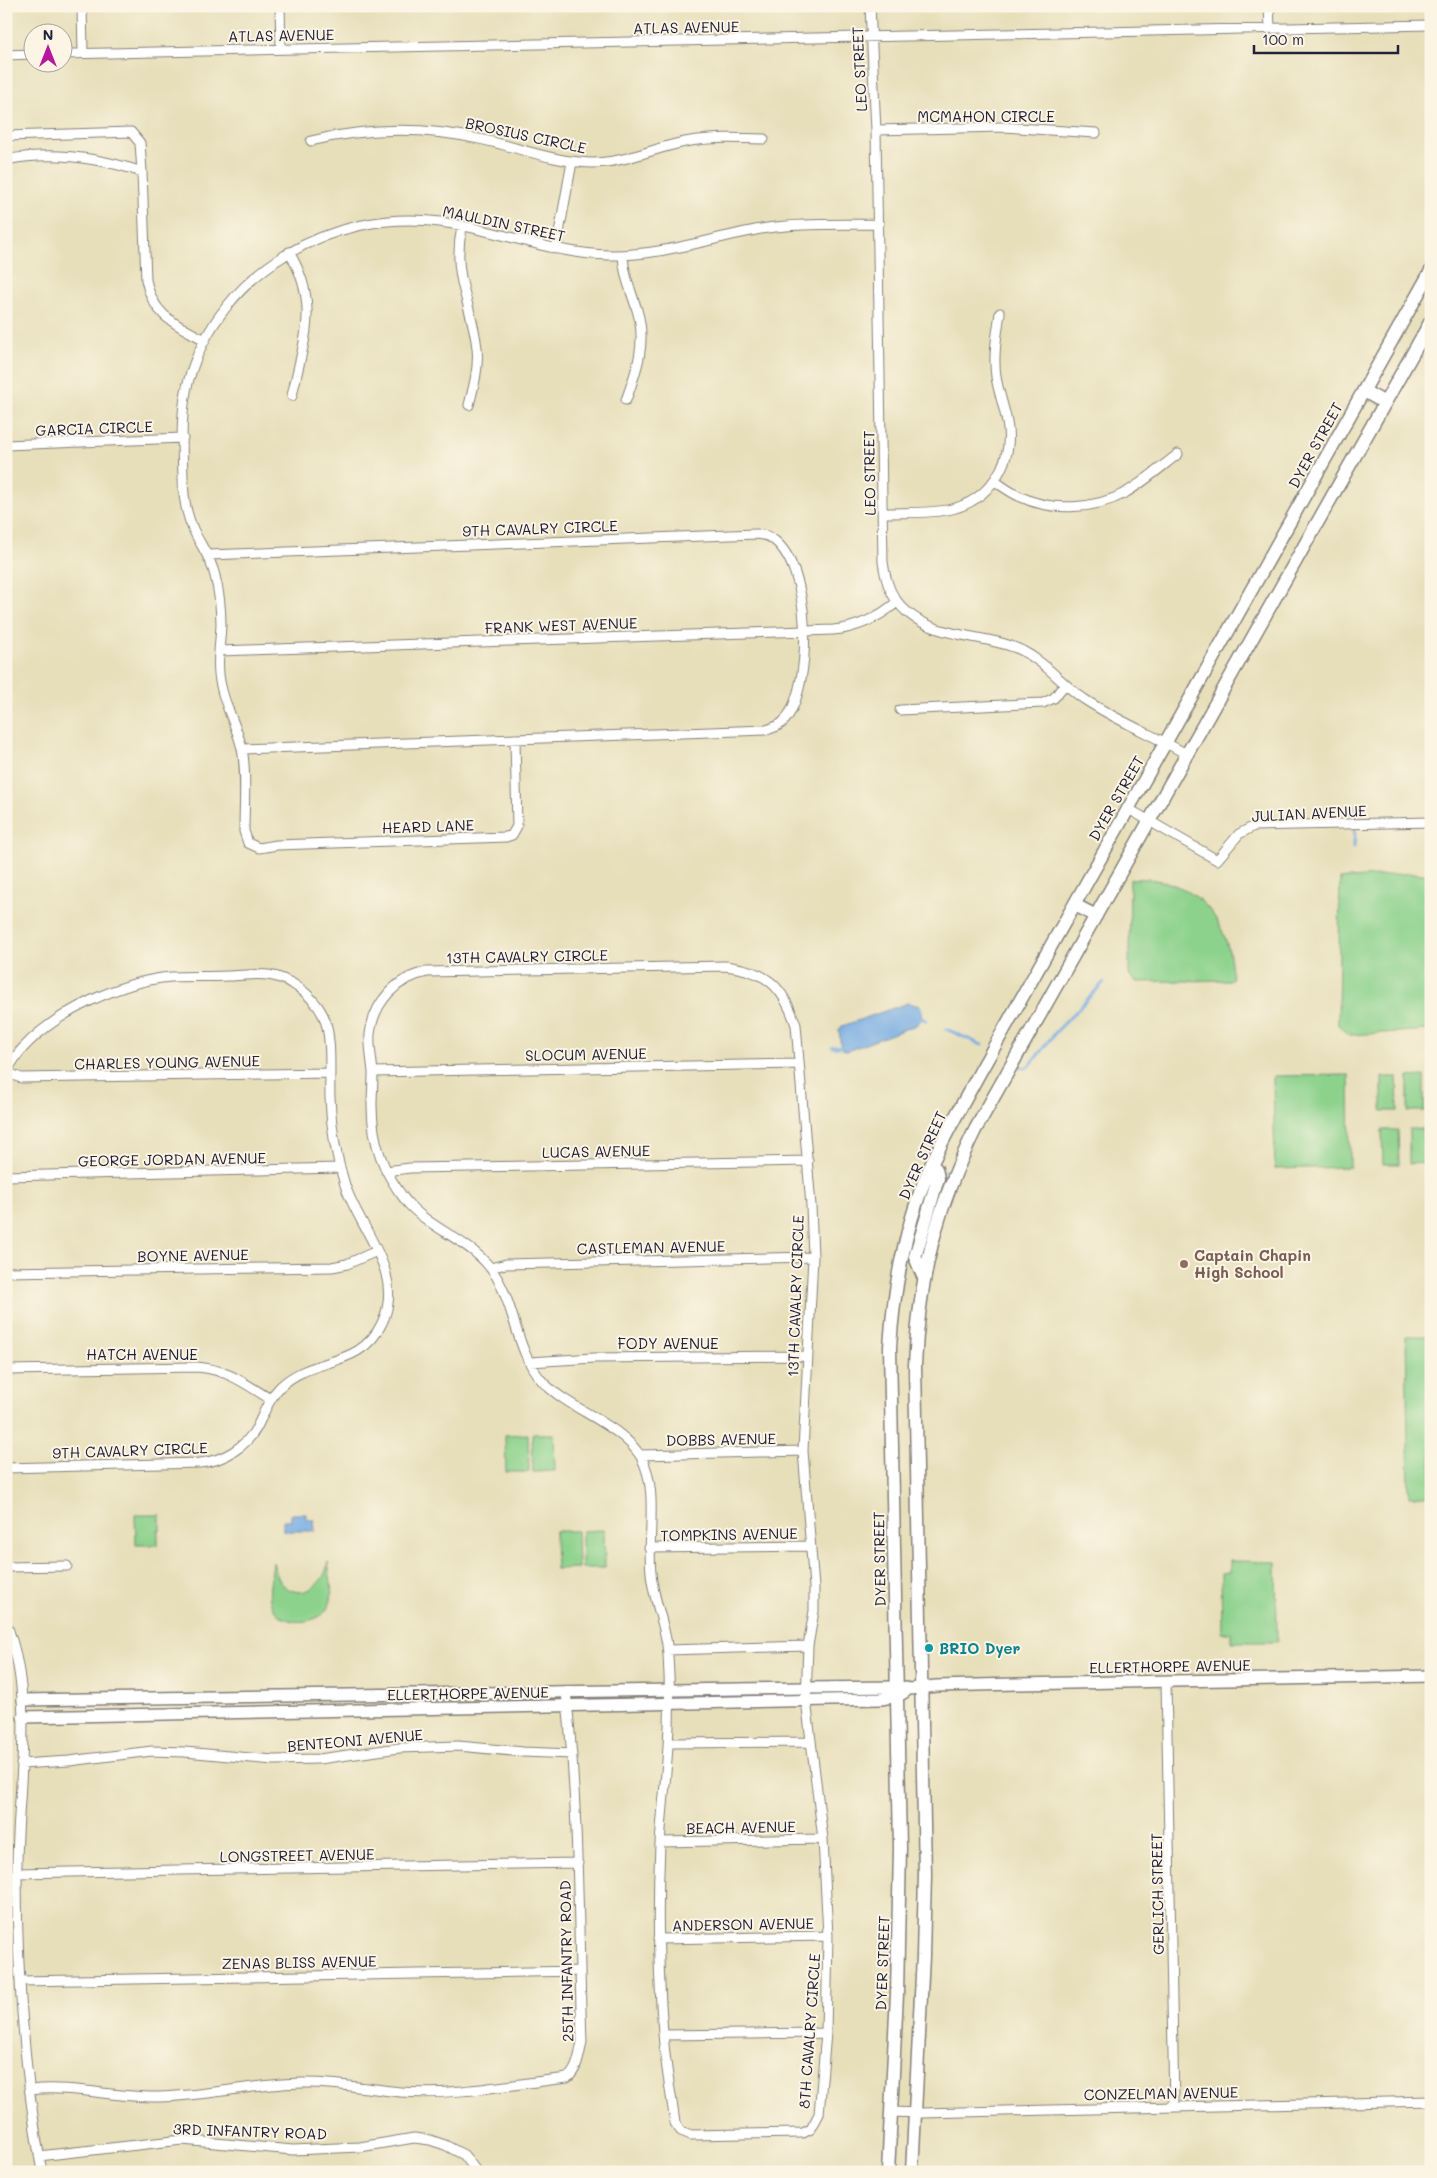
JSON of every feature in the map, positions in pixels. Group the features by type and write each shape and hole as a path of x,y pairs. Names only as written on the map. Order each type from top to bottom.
{"main road":[{"name":"DYER STREET","path":"912,2172 923,1956 924,1875 907,1690 891,1339 896,1289 913,1214 931,1166 980,1072 1431,271"},
{"name":"DYER STREET","path":"888,2172 900,1936 916,1327 924,1276 935,1230 962,1158 1149,820 1188,755 1431,321"},
{"path":"1364,391 1385,403"},
{"path":"1074,905 1096,916"},
{"path":"924,1276 915,1257 938,1178 936,1168 931,1166"}],"street":[{"path":"82,6 83,53"},
{"path":"280,6 281,49"},
{"name":"LEO STREET","path":"870,6 876,130 885,578 890,592 897,602 922,623 943,631 1000,642 1030,655 1047,666 1065,684 1086,700 1140,731 1188,755"},
{"path":"1269,6 1270,28"},
{"name":"ATLAS AVENUE","path":"72,54 1431,25"},
{"path":"6,55 22,54"},
{"name":"MCMAHON CIRCLE","path":"876,130 1003,127 1096,133"},
{"name":"BROSIUS CIRCLE","path":"311,141 364,132 420,131 484,140 572,162 605,162 625,160 662,148 711,138 764,139"},
{"path":"6,136 131,132 140,142 148,291 152,301 164,317 205,340"},
{"path":"6,160 53,156 78,158 142,172"},
{"path":"556,249 572,162"},
{"name":"MAULDIN STREET","path":"248,843 244,831 243,748 221,686 218,651 221,612 215,573 208,555 196,535 186,507 183,480 183,420 189,381 205,340 222,312 246,284 289,252 311,241 339,231 388,221 434,222 556,249 589,254 623,255 663,250 767,228 878,224"},
{"path":"462,227 458,250 458,268 477,348 475,378 469,405"},
{"path":"289,252 300,273 308,308 307,333 292,396"},
{"path":"623,255 624,270 637,310 641,343 635,375 626,400"},
{"path":"884,513 952,509 975,499 995,481 1002,469 1008,444 1006,417 998,388 995,364 995,348 1000,313"},
{"name":"GARCIA CIRCLE","path":"6,445 183,438"},
{"path":"995,481 1022,498 1046,505 1080,506 1111,499 1134,487 1178,454"},
{"name":"9TH CAVALRY CIRCLE","path":"208,555 756,534 770,537 783,549 800,590 806,630 804,665 791,709 786,718 774,728 766,730 243,748"},
{"name":"FRANK WEST AVENUE","path":"218,651 851,628 886,611 897,602"},
{"path":"900,710 1043,703 1054,698 1065,684"},
{"name":"HEARD LANE","path":"248,843 260,848 506,838 512,835 517,826 515,739"},
{"name":"JULIAN AVENUE","path":"1127,808 1217,860 1239,834 1254,826 1431,822"},
{"name":"13TH CAVALRY CIRCLE","path":"669,1690 668,1650 651,1576 649,1548 652,1505 640,1455 617,1432 558,1396 541,1379 523,1351 506,1298 490,1268 467,1246 426,1219 409,1204 386,1171 378,1155 372,1126 373,1072 370,1036 376,1010 386,996 395,986 416,974 705,967 744,969 764,978 781,991 790,1007 796,1026 808,1161 813,1257 803,1452 814,1587 814,1611 808,1646 806,1688"},
{"name":"9TH CAVALRY CIRCLE","path":"6,1071 23,1048 54,1022 107,994 144,982 170,978 268,975 298,987 311,999 323,1015 328,1036 331,1117 339,1168 357,1215 387,1273 389,1296 387,1308 377,1332 354,1354 341,1360 318,1365 293,1376 270,1399 256,1429 246,1440 236,1450 210,1462 6,1468"},
{"name":"SLOCUM AVENUE","path":"373,1072 799,1064"},
{"name":"CHARLES YOUNG AVENUE","path":"6,1071 21,1078 329,1073"},
{"name":"LUCAS AVENUE","path":"386,1171 410,1168 808,1161"},
{"name":"GEORGE JORDAN AVENUE","path":"6,1176 339,1168"},
{"name":"BOYNE AVENUE","path":"6,1272 332,1267 348,1264 377,1251"},
{"name":"CASTLEMAN AVENUE","path":"490,1268 506,1264 813,1257"},
{"name":"FODY AVENUE","path":"530,1362 594,1358 808,1356"},
{"name":"HATCH AVENUE","path":"6,1370 211,1368 229,1373 270,1399"},
{"name":"DOBBS AVENUE","path":"640,1455 803,1452"},
{"name":"TOMPKINS AVENUE","path":"649,1548 810,1546"},
{"path":"6,1567 67,1566"},
{"path":"6,1623 17,1659 23,1700 16,1873 20,1981 30,2090 42,2172"},
{"path":"668,1650 808,1646"},
{"name":"ELLERTHORPE AVENUE","path":"23,1700 806,1688 907,1690 1017,1684 1431,1676"},
{"name":"GERLICH STREET","path":"1166,1681 1174,2106"},
{"name":"8TH CAVALRY CIRCLE","path":"669,1690 669,1743 660,1842 658,1939 663,2036 675,2123 681,2131 691,2135 700,2135 802,2133 811,2129 818,2114 826,2033 828,1936 823,1839 810,1742 806,1688"},
{"name":"ELLERTHORPE AVENUE","path":"23,1717 881,1699 907,1690"},
{"name":"25TH INFANTRY ROAD","path":"30,2090 159,2097 190,2096 248,2087 327,2083 401,2092 449,2092 566,2078 572,2074 578,2062 582,2042 578,1863 572,1754 566,1692"},
{"path":"669,1743 810,1742"},
{"name":"BENTEONI AVENUE","path":"21,1764 152,1751 274,1760 319,1759 400,1748 458,1746 572,1754"},
{"name":"BEACH AVENUE","path":"660,1842 823,1839"},
{"name":"LONGSTREET AVENUE","path":"16,1873 578,1863"},
{"name":"ANDERSON AVENUE","path":"658,1939 828,1936"},
{"name":"ZENAS BLISS AVENUE","path":"20,1981 580,1970"},
{"path":"663,2036 826,2033"},
{"name":"CONZELMAN AVENUE","path":"891,2112 1431,2101"},
{"name":"3RD INFANTRY ROAD","path":"39,2156 182,2140 293,2150 360,2147 414,2138 430,2140 445,2145 464,2155 478,2172"}],"green space":[{"path":"1413,873 1431,875 1431,1030 1350,1035 1338,1025 1340,879"},
{"path":"1130,879 1153,880 1173,885 1190,893 1205,905 1217,920 1225,938 1230,958 1232,980 1136,982 1129,974"},
{"path":"1349,1075 1350,1167 1275,1169 1273,1076"},
{"path":"1424,1076 1424,1111 1408,1111 1408,1077"},
{"path":"1382,1077 1397,1077 1398,1111 1382,1111"},
{"path":"1409,1129 1424,1129 1425,1163 1409,1164"},
{"path":"1382,1130 1398,1130 1399,1164 1383,1164"},
{"path":"1406,1336 1431,1336 1431,1496 1409,1496"},
{"path":"528,1434 529,1472 506,1472 505,1435"},
{"path":"532,1434 554,1434 555,1471 533,1472"},
{"path":"135,1515 160,1515 158,1545 136,1545"},
{"path":"604,1530 605,1568 582,1568 582,1531"},
{"path":"555,1531 577,1531 578,1568 556,1569"},
{"path":"1230,1561 1276,1562 1277,1642 1231,1642 1231,1633 1222,1633 1221,1573 1230,1572"},
{"path":"273,1562 277,1576 282,1584 297,1592 304,1591 318,1584 323,1577 328,1562 331,1600 327,1609 320,1616 302,1622 283,1618 276,1612 271,1604 269,1594"}],"water":[{"path":"908,1003 920,1006 921,1019 916,1025 847,1051 841,1048 839,1030 842,1026"},
{"path":"291,1514 306,1514 306,1520 314,1520 315,1531 283,1531 283,1520 291,1520"}],"waterway":[{"path":"1354,847 1356,806"},
{"path":"1020,1067 1026,1068 1031,1064 1055,1033 1104,982"},
{"path":"921,1018 926,1020"},
{"path":"946,1029 982,1045"},
{"path":"832,1047 841,1047"},
{"path":"939,1171 953,1171"}],"place":[{"name":"Captain Chapin High School","path":"1184,1264"},
{"name":"BRIO Dyer","path":"929,1648"}]}
